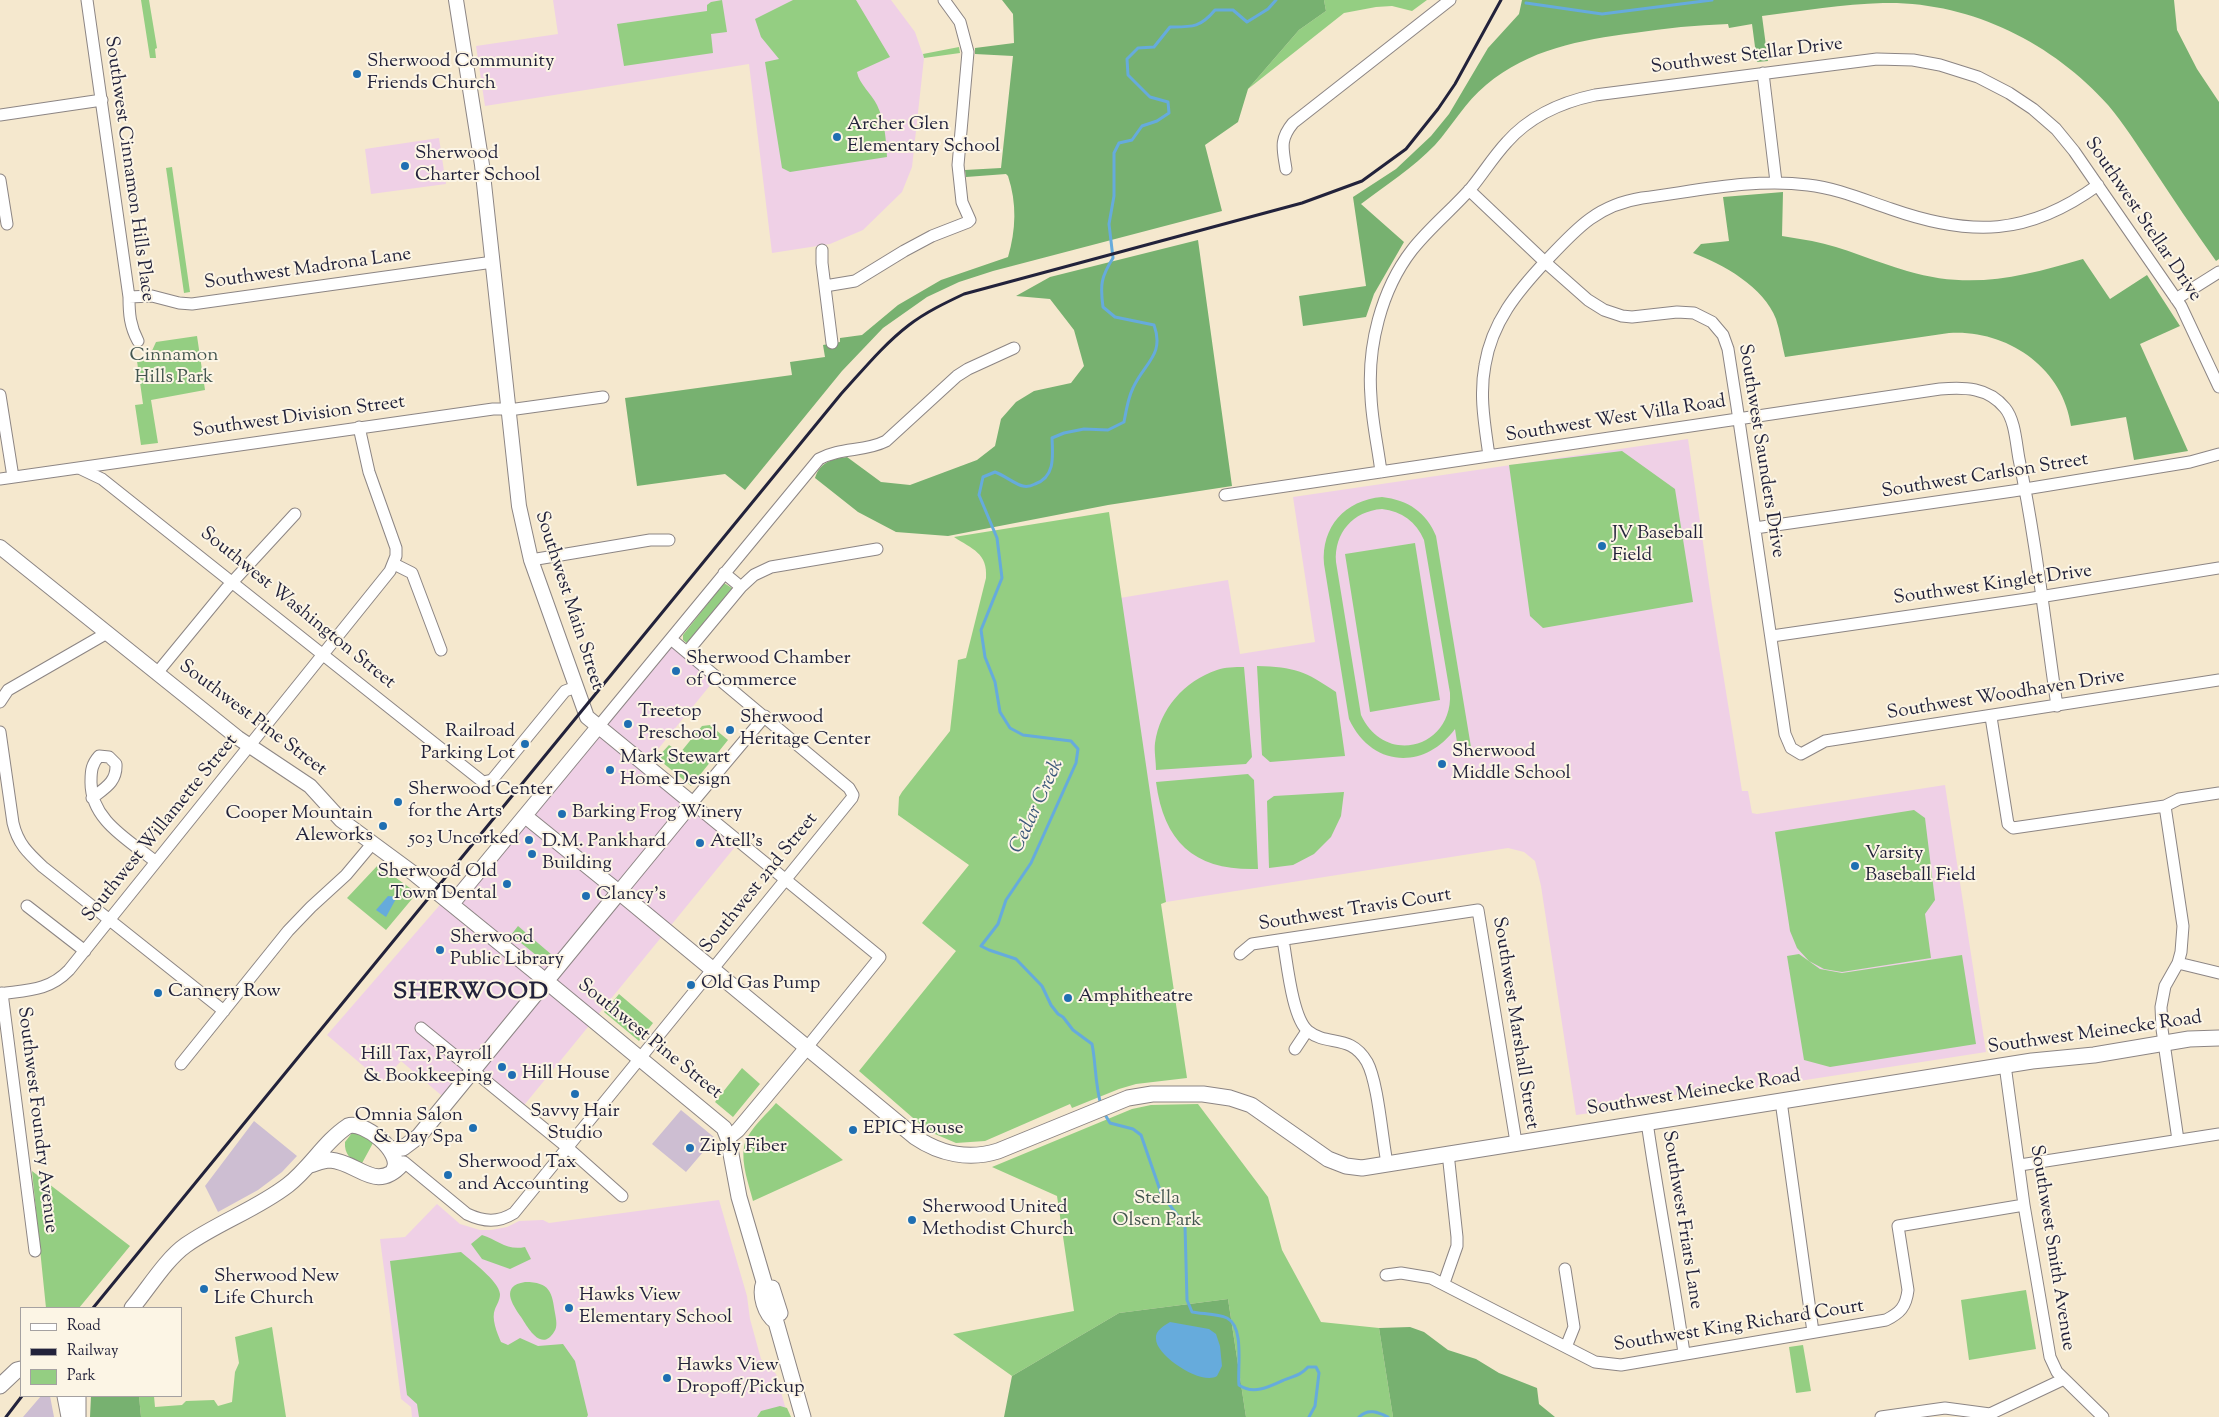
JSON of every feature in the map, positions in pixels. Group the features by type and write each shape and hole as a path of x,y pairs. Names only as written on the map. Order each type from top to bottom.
{"main road":[{"path":"391,1149 403,1148 419,1136 619,892 808,1046"},
{"name":"Southwest Pine Street","path":"546,981 721,1124 728,1138"},
{"name":"Southwest Meinecke Road","path":"808,1046 915,1136 933,1148 950,1153 970,1155 992,1153 1121,1100 1141,1095 1195,1094 1222,1096 1251,1105 1322,1156 1338,1164 1357,1168 2005,1065 2164,1043 2219,1038"},
{"path":"133,1307 184,1247 217,1225 256,1206 285,1187 310,1165 339,1134 352,1125 361,1126 391,1149 399,1166"},
{"path":"339,1134 340,1152 349,1166"},
{"path":"310,1165 329,1160 349,1166 375,1178 385,1176 399,1166 420,1142 419,1136"},
{"path":"728,1138 739,1197 768,1285 761,1290 766,1310 768,1316 778,1318 803,1417"},
{"path":"65,1397 69,1417"},
{"path":"78,1397 78,1417"}],"street":[{"name":"Southwest Cinnamon Hills Place","path":"87,0 129,297 131,328 138,341"},
{"name":"Southwest Main Street","path":"456,0 482,164 519,506 532,560 587,718 880,958 808,1046"},
{"path":"825,286 848,284 855,281 892,257 932,236 970,220 960,192 958,165 968,52 960,22 944,0"},
{"path":"1286,169 1282,145 1285,133 1292,123 1450,0"},
{"name":"Southwest Stellar Drive","path":"1381,472 1370,388 1374,342 1380,315 1393,280 1411,252 1469,190 1516,133 1541,114 1568,102 1595,94 1877,59 1913,60 1940,64 1965,72 2009,93 2044,117 2074,151 2185,312 2219,387"},
{"path":"1763,73 1776,182"},
{"path":"0,115 102,100"},
{"path":"0,180 7,224"},
{"path":"1489,456 1482,397 1485,364 1492,340 1509,304 1580,225 1598,213 1623,202 1716,188 1776,182 1822,187 1936,223 1979,229 2012,225 2037,219 2060,209 2098,185"},
{"name":"Southwest Saunders Drive","path":"1469,190 1588,300 1612,314 1642,317 1686,312 1701,316 1719,328 1726,342 1739,419 1785,734 1791,748 1802,754"},
{"path":"822,250 832,343"},
{"name":"Southwest Madrona Lane","path":"129,297 152,296 179,303 192,304 493,262"},
{"path":"2176,299 2219,272"},
{"path":"452,904 819,459 835,452 874,446 886,440 957,376 1014,348"},
{"name":"Southwest West Villa Road","path":"1225,495 1940,389 1962,387 1984,391 1997,399 2007,409 2012,424 2026,488 2057,706"},
{"path":"0,394 13,477"},
{"name":"Southwest Division Street","path":"0,479 249,442 327,434 493,409 508,409 603,397"},
{"path":"359,428 364,458 371,481 392,534 396,556 394,564 412,573 442,650"},
{"name":"Southwest Carlson Street","path":"1755,528 2190,462 2219,454"},
{"name":"Southwest Washington Street","path":"79,468 102,479 322,656 483,782 492,780 565,691 576,687"},
{"path":"157,673 232,583 294,514"},
{"path":"532,560 650,540 669,540"},
{"name":"Southwest Pine Street","path":"0,548 238,738 310,786 341,820 414,873 546,981"},
{"path":"687,652 741,586 754,575 772,567 877,548"},
{"name":"Southwest Willamette Street","path":"1,993 46,986 54,983 69,970 394,564"},
{"name":"Southwest Kinglet Drive","path":"1772,636 2042,597 2219,568"},
{"path":"724,573 741,586"},
{"path":"0,702 8,690 107,633"},
{"path":"525,816 619,892 765,716 671,639"},
{"name":"Southwest Woodhaven Drive","path":"1802,754 1824,741 1991,717 2219,680"},
{"name":"Southwest 2nd Street","path":"399,1166 467,1214 478,1219 496,1220 506,1218 521,1206 850,802 853,795 849,788 765,716"},
{"path":"1991,717 2009,827 2017,828 2165,806 2179,799 2219,793"},
{"path":"0,732 13,823 18,841 43,867 224,1011"},
{"path":"92,798 95,807 107,822 156,862"},
{"path":"2165,806 2184,926 2183,942 2178,963 2165,986 2162,998 2161,1020 2178,1140"},
{"path":"181,1064 301,916 339,883 372,844"},
{"name":"Southwest Willamette Street","path":"27,906 85,951"},
{"name":"Southwest Travis Court","path":"1240,954 1252,944 1478,910"},
{"name":"Southwest Marshall Street","path":"1478,910 1516,1142"},
{"path":"1283,940 1296,1010 1307,1031 1322,1038 1344,1042 1357,1049 1367,1063 1372,1079 1387,1163"},
{"path":"2178,963 2219,973"},
{"name":"Southwest Foundry Avenue","path":"1,993 35,1251"},
{"path":"421,1028 568,1148 622,1196"},
{"path":"1295,1049 1307,1031"},
{"path":"728,1138 738,1130 808,1046"},
{"name":"Southwest Smith Avenue","path":"2005,1065 2024,1205 2047,1347 2052,1364 2103,1417"},
{"path":"1781,1101 1812,1332"},
{"name":"Southwest Friars Lane","path":"1647,1122 1660,1210 1672,1266 1684,1353"},
{"path":"2020,1165 2219,1134"},
{"path":"1444,1283 1457,1237 1448,1153"},
{"name":"Southwest King Richard Court","path":"1386,1275 1416,1275 1431,1278 1595,1362 1607,1365 1621,1365 1886,1320 1904,1308 1908,1290 1898,1226 2024,1205"},
{"path":"1565,1268 1574,1327 1566,1347"},
{"path":"1881,1417 1945,1408 1990,1416 2064,1378"}],"shaded area":[{"name":"Archer Glen Elementary School","path":"553,0 891,0 915,32 924,58 912,167 902,192 863,230 830,244 772,253 749,64 485,106 476,46 558,34"},
{"name":"Sherwood Charter School","path":"439,138 446,184 371,194 365,149"},
{"name":"Sherwood Middle School","path":"1688,439 1742,791 1748,791 1752,813 1757,814 1945,785 1986,1052 1754,1088 1732,1086 1624,1103 1619,1109 1576,1115 1541,886 1535,861 1524,852 1508,848 1166,902 1120,598 1228,580 1240,654 1315,642 1293,497"},
{"path":"675,634 717,677 645,765 739,842 521,1109 473,1070 448,1101 401,1061 382,1082 327,1035"},
{"path":"681,1110 715,1138 686,1172 652,1144"},
{"path":"254,1121 297,1156 282,1172 258,1190 218,1212 205,1186"},
{"name":"Hawks View Elementary School","path":"719,1200 747,1296 750,1319 761,1359 776,1374 788,1417 412,1417 411,1407 401,1399 380,1239 405,1237 437,1204 460,1224 480,1230 491,1230 507,1227 519,1221 543,1220 549,1223"},
{"path":"40,1397 50,1397 54,1417 23,1417"}],"green space":[{"path":"141,0 149,0 157,48 155,49 156,58 150,58"},
{"path":"722,0 727,32 711,34 713,53 624,66 617,24 707,11 707,5 711,2"},
{"path":"793,0 856,0 890,57 857,72 860,81 880,111 885,131 887,157 790,172 782,168 765,62 779,59 761,37 755,19"},
{"path":"1002,0 1324,0 1326,11 1299,30 1248,89 1238,122 1205,145 1222,211 993,271 959,282 927,297 883,328 842,371 745,490 725,474 637,486 625,398 792,375 790,362 825,357 823,345 840,342 840,338 862,335 898,305 941,280 1008,257 1013,237 1014,206 1008,176 1006,174 966,177 965,170 1001,168 1013,56 975,54 975,48 1014,43 1013,14"},
{"path":"1324,0 1427,0 1412,11 1392,6 1344,13 1248,89 1299,30 1326,11"},
{"path":"1522,0 2174,0 2177,30 2197,69 2219,102 2219,259 2216,261 2114,112 2086,82 2061,62 2007,30 1977,18 1947,9 1915,4 1868,4 1762,16 1768,61 1757,62 1752,24 1729,28 1728,24 1704,25 1669,28 1575,43 1537,55 1502,73 1486,85 1465,106 1448,130 1418,161 1361,204 1404,242 1374,294 1366,317 1303,326 1299,296 1366,286 1353,197 1396,169 1431,136 1449,114 1488,48 1519,14"},
{"path":"959,47 960,53 924,58 923,54"},
{"path":"172,167 190,292 184,293 166,168"},
{"path":"1783,192 1782,236 1824,244 1930,277 1953,280 1996,279 2017,276 2083,259 2110,299 2147,275 2180,326 2140,344 2188,451 2134,460 2126,417 2071,426 2066,405 2057,386 2044,370 2011,345 1970,333 1949,333 1785,357 1776,319 1762,297 1729,270 1693,253 1701,244 1729,241 1723,197"},
{"path":"1198,240 1232,486 1108,505 948,536 896,532 858,512 815,478 820,468 827,462 847,457 881,482 910,485 977,460 995,446 1001,419 1016,402 1034,391 1071,383 1084,366 1074,330 1050,299 1016,296 1050,277"},
{"name":"Cinnamon Hills Park","path":"197,336 205,390 151,400 158,443 141,445 135,405 143,404 137,361 150,355 156,342"},
{"name":"JV Baseball Field","path":"1622,451 1675,489 1693,602 1543,628 1530,616 1509,465"},
{"path":"1382,497 1408,504 1427,520 1436,536 1471,747 1458,749 1455,729 1442,743 1428,752 1414,757 1399,758 1384,754 1370,747 1359,735 1349,719 1324,564 1324,551 1331,527 1338,518 1347,510 1369,499","holes":["1382,509 1389,510 1408,519 1417,528 1424,540 1450,693 1448,712 1441,727 1429,738 1415,744 1400,745 1385,741 1372,731 1361,715 1336,562 1338,542 1347,525 1362,514"]},
{"path":"1109,512 1166,902 1161,904 1187,1078 1136,1084 1072,1108 1070,1104 985,1141 956,1143 928,1131 859,1071 956,951 922,923 969,865 898,815 899,797 902,792 950,731 958,660 966,658 986,578 982,557 954,537"},
{"path":"1415,543 1440,700 1370,712 1345,554"},
{"path":"724,583 735,590 688,644 683,640 683,635"},
{"path":"1257,666 1291,669 1316,679 1336,692 1345,756 1270,762 1262,755"},
{"path":"1244,667 1252,757 1246,764 1156,770 1155,746 1158,731 1168,708 1176,698 1194,681 1205,675 1223,668"},
{"path":"710,725 728,740 691,786 657,758 669,745 680,753 702,726"},
{"path":"1248,774 1254,780 1258,869 1217,865 1201,859 1187,850 1175,837 1167,822 1160,804 1156,782"},
{"path":"1344,792 1341,816 1331,837 1314,854 1293,865 1269,868 1267,801 1274,796"},
{"name":"Varsity Baseball Field","path":"1914,810 1925,818 1935,900 1925,914 1931,958 1842,972 1824,969 1809,961 1797,948 1790,931 1775,832"},
{"path":"378,865 417,893 386,930 347,898"},
{"path":"518,926 552,955 546,963 511,935"},
{"path":"1799,954 1820,969 1842,973 1962,955 1976,1044 1830,1067 1804,1060 1787,956"},
{"path":"619,994 653,1023 639,1041 604,1012"},
{"path":"742,1068 760,1084 733,1117 715,1102"},
{"path":"776,1103 843,1160 753,1201 744,1167 744,1147 753,1129"},
{"name":"Stella Olsen Park","path":"1198,1104 1268,1197 1282,1250 1321,1322 1379,1328 1393,1417 1246,1417 1228,1299 1119,1313 1012,1376 953,1334 1074,1311 1057,1196 992,1167 1132,1109 1151,1105"},
{"path":"352,1133 359,1133 373,1143 361,1165 351,1159 346,1150 345,1142"},
{"path":"32,1171 130,1246 80,1307 46,1307"},
{"path":"482,1235 513,1248 525,1247 531,1259 510,1269 482,1259 471,1244"},
{"path":"461,1252 490,1277 498,1289 500,1296 494,1313 494,1321 501,1342 508,1345 520,1338 538,1346 563,1344 575,1361 587,1417 419,1417 417,1404 407,1395 390,1261"},
{"path":"525,1282 533,1282 545,1286 553,1299 556,1328 549,1338 544,1340 539,1339 531,1331 510,1296 510,1291 513,1287"},
{"path":"2026,1290 2036,1349 1969,1360 1961,1300"},
{"path":"1228,1299 1246,1417 1004,1417 1012,1376 1119,1313"},
{"path":"272,1327 286,1417 141,1417 139,1397 154,1397 155,1407 182,1405 186,1401 214,1400 218,1406 232,1402 235,1372 239,1363 235,1337"},
{"path":"1410,1327 1424,1332 1448,1350 1476,1359 1499,1373 1537,1388 1539,1404 1555,1417 1393,1417 1379,1328"},
{"path":"1803,1345 1811,1391 1796,1393 1789,1347"},
{"path":"91,1397 139,1397 141,1417 90,1417"},
{"path":"780,1406 787,1408 791,1417 757,1417 761,1411"}],"water":[{"path":"388,896 397,897 386,917 376,910"},
{"path":"1170,1322 1209,1329 1216,1334 1220,1346 1222,1366 1217,1376 1210,1378 1201,1377 1191,1373 1171,1361 1163,1353 1158,1346 1156,1336 1160,1329"}],"waterway":[{"name":"Cedar Creek","path":"1101,1105 1092,1044 1073,1030 1063,1017 1058,1014 1051,1005 1042,986 1016,959 981,946 998,924 1006,900 1031,863 1076,763 1078,749 1071,741 1023,735 1010,728 1000,712 995,682 985,657 981,630 1002,578 997,538 979,495 983,477 995,472 1023,486 1030,486 1042,481 1051,466 1052,438 1064,433 1084,429 1108,430 1124,422 1131,392 1155,352 1157,335 1154,325 1115,317 1103,307 1102,299 1104,276 1113,258 1109,224 1114,196 1114,153 1119,143 1132,140 1142,126 1157,121 1169,113 1168,102 1150,97 1128,75 1127,59 1138,48 1154,47 1170,27 1195,25 1205,20 1215,10 1233,10 1247,22 1268,9 1276,0"},
{"path":"1526,3 1602,14 1712,0"},
{"name":"Cedar Creek","path":"1104,1113 1110,1123 1133,1129 1141,1135 1161,1193 1185,1226 1187,1300 1192,1312 1227,1318 1233,1323 1239,1349 1239,1385 1244,1388 1261,1389 1296,1375 1308,1367 1316,1367 1319,1373 1315,1406 1309,1417"},
{"name":"Cedar Creek","path":"1359,1417 1366,1412 1377,1412 1388,1417"}],"railway":[{"path":"94,1307 841,394 890,341 922,316 964,294 1302,203 1362,181 1406,149 1438,109 1455,84 1501,0"},
{"path":"6,1417 21,1397"}],"place":[{"name":"Sherwood Community Friends Church","path":"357,74"},
{"name":"Archer Glen Elementary School","path":"837,137"},
{"name":"Sherwood Charter School","path":"405,166"},
{"name":"JV Baseball Field","path":"1602,546"},
{"name":"Sherwood Chamber of Commerce","path":"676,671"},
{"name":"Treetop Preschool","path":"628,724"},
{"name":"Sherwood Heritage Center","path":"730,730"},
{"name":"Railroad Parking Lot","path":"525,744"},
{"name":"Sherwood Middle School","path":"1442,764"},
{"name":"Mark Stewart Home Design","path":"610,770"},
{"name":"Sherwood Center for the Arts","path":"398,802"},
{"name":"Barking Frog Winery","path":"562,814"},
{"name":"Cooper Mountain Aleworks","path":"383,826"},
{"name":"503 Uncorked","path":"529,840"},
{"name":"Atell's","path":"700,843"},
{"name":"D.M. Pankhard Building","path":"532,854"},
{"name":"Varsity Baseball Field","path":"1855,866"},
{"name":"Sherwood Old Town Dental","path":"507,884"},
{"name":"Clancy's","path":"586,896"},
{"name":"Sherwood Public Library","path":"440,950"},
{"name":"Old Gas Pump","path":"691,985"},
{"name":"Cannery Row","path":"158,993"},
{"name":"Amphitheatre","path":"1068,998"},
{"name":"Hill Tax, Payroll & Bookkeeping","path":"502,1067"},
{"name":"Hill House","path":"512,1075"},
{"name":"Savvy Hair Studio","path":"575,1094"},
{"name":"Omnia Salon & Day Spa","path":"473,1128"},
{"name":"EPIC House","path":"853,1130"},
{"name":"Ziply Fiber","path":"690,1148"},
{"name":"Sherwood Tax and Accounting","path":"448,1175"},
{"name":"Sherwood United Methodist Church","path":"912,1220"},
{"name":"Sherwood New Life Church","path":"204,1289"},
{"name":"Hawks View Elementary School","path":"569,1308"},
{"name":"Hawks View Dropoff/Pickup","path":"667,1378"}],"district":[{"name":"SHERWOOD","path":"471,994"}]}
